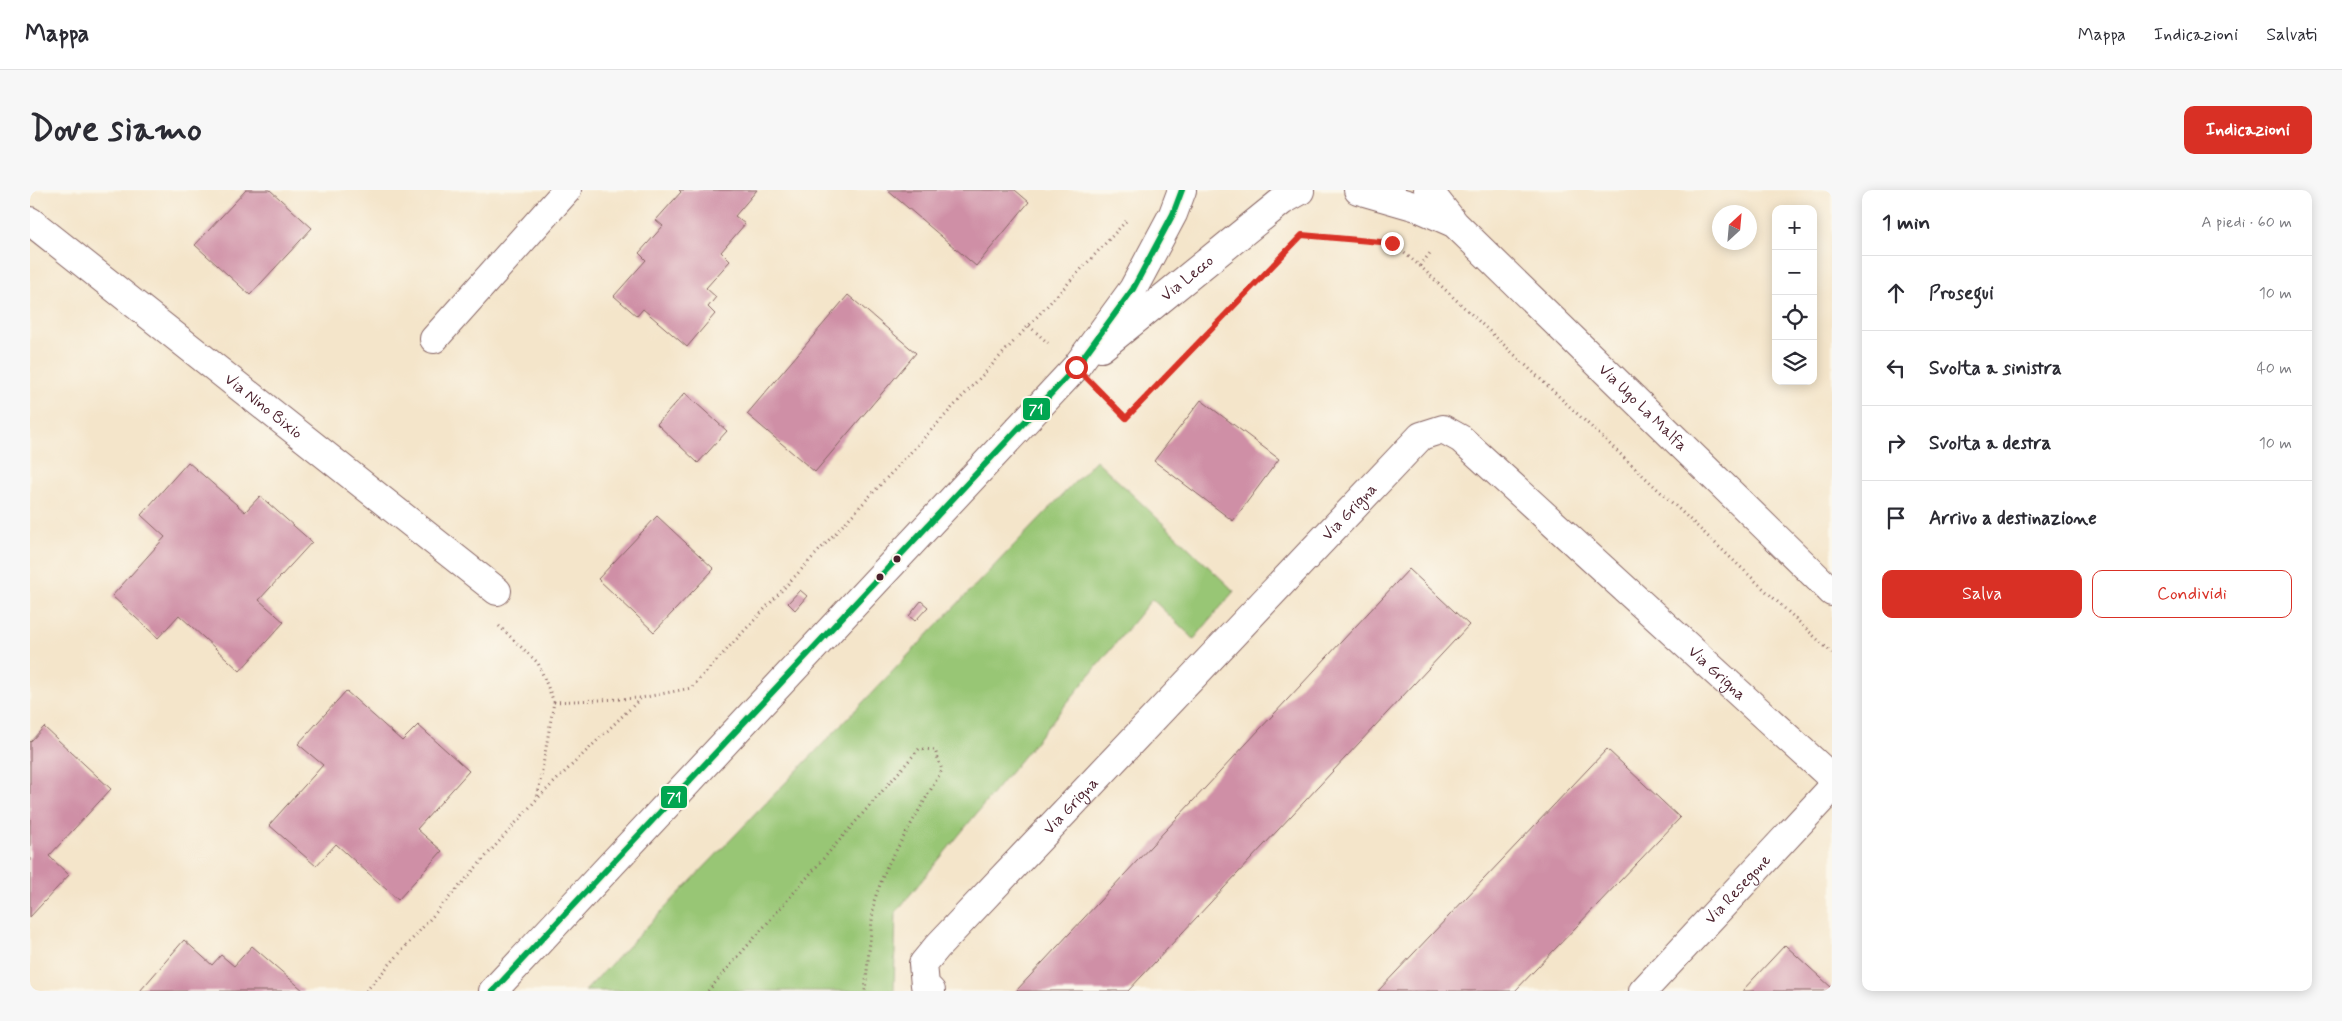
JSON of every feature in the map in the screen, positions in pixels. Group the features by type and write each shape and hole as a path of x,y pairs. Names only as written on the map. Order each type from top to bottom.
{"street":[{"path":"434,339 567,190"},
{"name":"Via Lecco","path":"494,991 1076,367 1133,289 1173,214 1182,190"},
{"name":"Via Lecco","path":"1076,367 1161,301 1282,200 1303,190"},
{"name":"Via Ugo La Malfa","path":"1358,190 1417,207 1455,224"},
{"name":"Via Ugo La Malfa","path":"1428,190 1455,224 1832,592"},
{"name":"Via Nino Bixio","path":"30,222 497,590"},
{"name":"Via Grigna","path":"931,991 925,984 923,964 937,947 1421,436 1443,429 1462,439 1832,778"},
{"name":"Via Resegone","path":"1643,991 1832,788"}],"path":[{"path":"554,702 641,698 691,688 1129,217"},
{"path":"1076,367 1126,418 1302,235 1392,243 1427,273 1832,653"},
{"path":"497,590 486,614 538,663 554,702 537,799"},
{"path":"366,991 537,799 641,698"},
{"path":"708,991 919,749 935,750 942,770 886,868 874,901 864,991"}],"green space":[{"path":"1096,460 1234,591 1194,639 1152,599 896,912 894,991 585,991"}],"building":[{"path":"246,190 270,190 312,228 250,295 195,245"},
{"path":"679,190 757,190 735,216 745,224 721,252 730,261 706,288 716,297 708,307 715,314 687,347 643,309 637,316 614,296 646,260 639,253 663,226 656,220 681,192"},
{"path":"887,190 1015,190 1029,202 976,266"},
{"path":"848,295 916,353 815,472 747,414"},
{"path":"685,393 727,431 698,463 657,424"},
{"path":"1201,400 1279,459 1233,521 1154,461"},
{"path":"188,462 245,512 260,496 312,542 259,600 284,622 240,671 179,615 158,638 112,596 165,537 141,515"},
{"path":"657,516 714,569 654,632 598,579"},
{"path":"1409,569 1469,625 1128,991 1016,991"},
{"path":"800,590 807,596 795,610 788,603"},
{"path":"921,601 928,607 915,621 909,616"},
{"path":"346,691 402,741 418,725 469,771 417,829 442,851 398,900 336,844 316,866 269,825 323,765 298,744"},
{"path":"44,727 111,789 49,856 69,875 30,917 30,742"},
{"path":"1607,749 1680,818 1515,991 1378,991"},
{"path":"184,940 212,965 221,955 234,966 252,946 304,991 140,991"},
{"path":"1785,945 1832,988 1832,991 1742,991"}],"transit line":[{"name":"71","path":"493,991 1076,367 1133,289 1173,214 1182,190"}],"route":[{"path":"1076,367 1126,418 1302,235 1392,243"}]}
